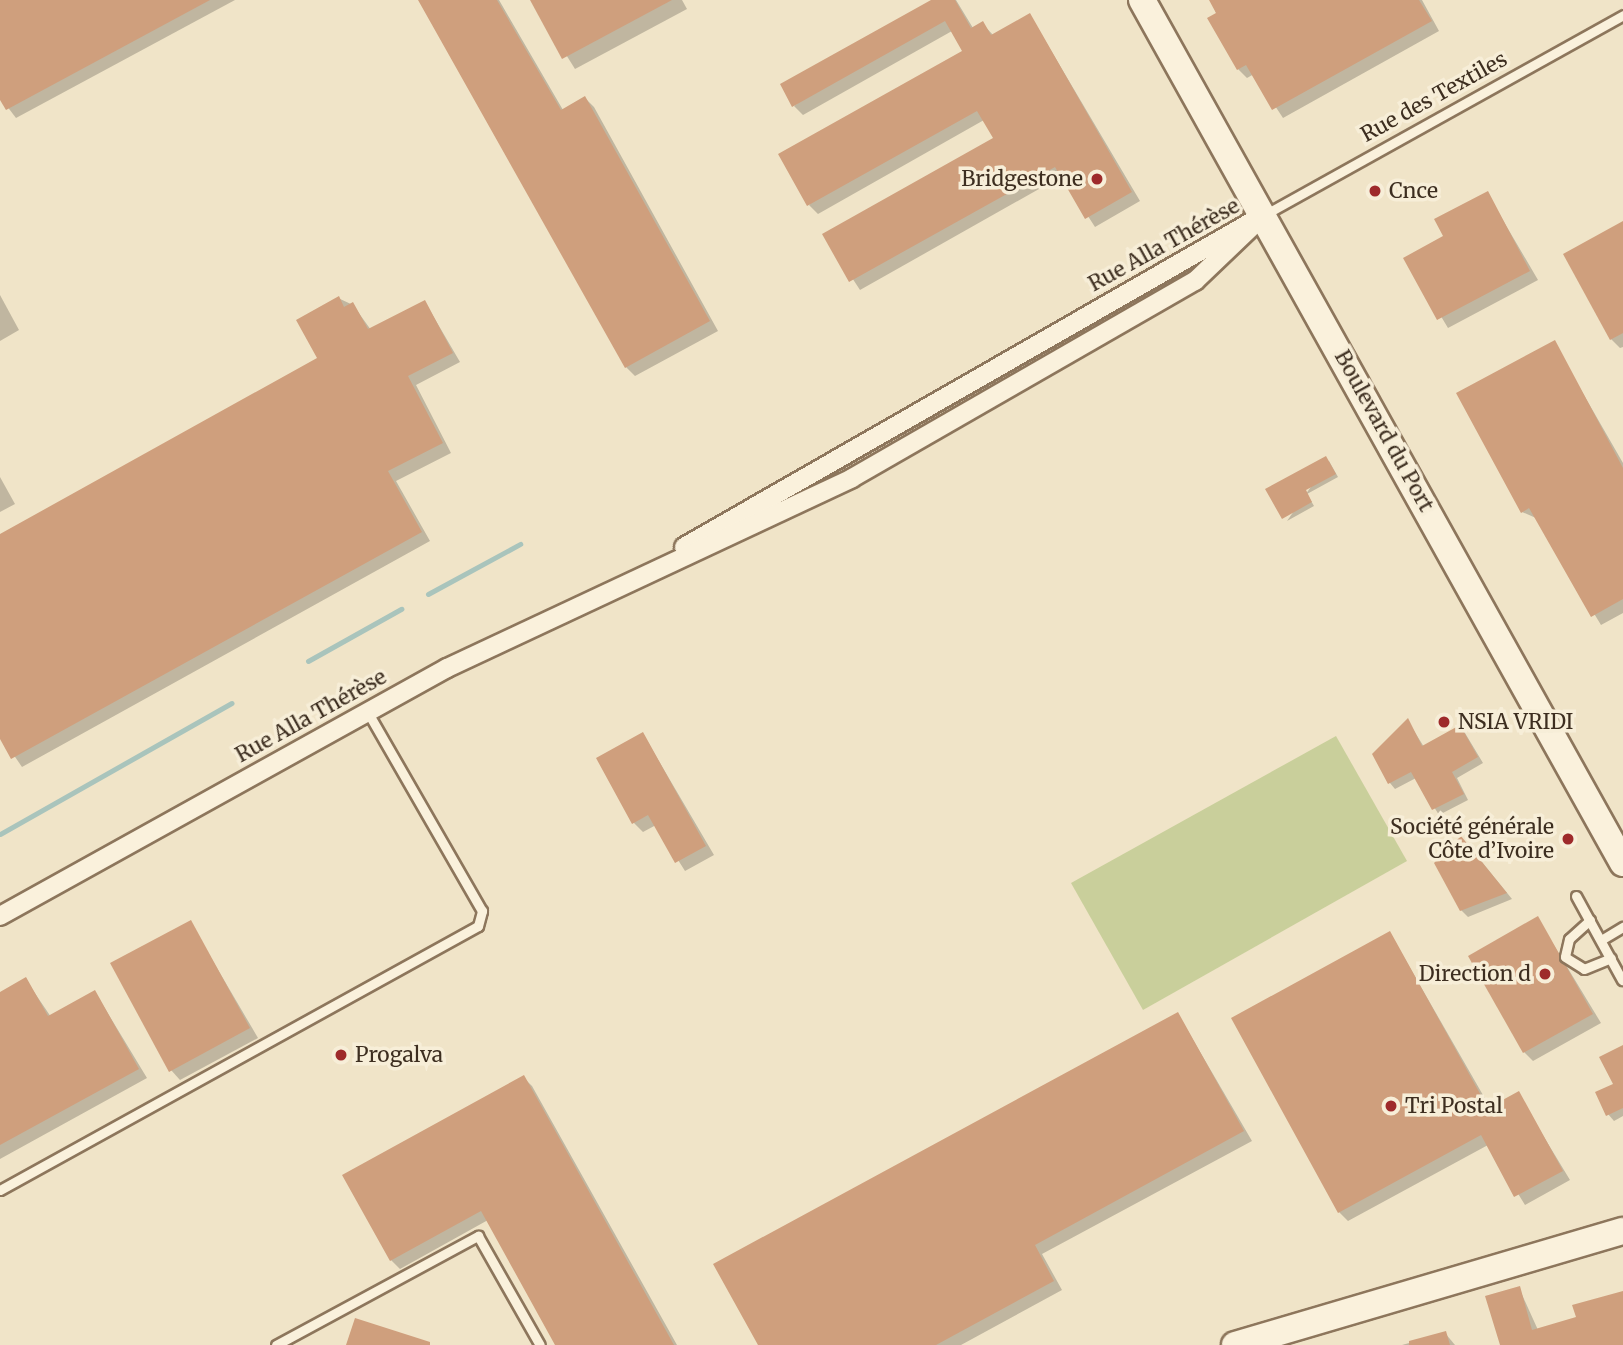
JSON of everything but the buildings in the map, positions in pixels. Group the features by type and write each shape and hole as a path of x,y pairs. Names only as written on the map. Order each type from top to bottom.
{"main road":[{"name":"Boulevard du Port","path":"1142,0 1623,863"},
{"path":"1594,1236 1623,1218"},
{"path":"1235,1345 1269,1340 1594,1236 1623,1231"}],"street":[{"name":"Rue Alla Thérèse","path":"651,568 768,521 852,478 1195,282 1264,215"},
{"name":"Rue Alla Thérèse","path":"0,916 368,711 651,568 1264,215"}],"lane":[{"name":"Rue des Textiles","path":"1264,215 1623,15"},
{"path":"0,1190 478,926 482,911 368,711"},
{"path":"1576,896 1622,980"},
{"path":"1590,920 1569,939 1565,957 1584,969 1611,958"},
{"path":"1601,940 1623,926"},
{"path":"276,1345 478,1236 540,1345"}],"green space":[{"path":"1336,736 1407,861 1143,1010 1071,883"}],"waterway":[{"path":"428,594 520,544"},
{"path":"308,661 401,609"},
{"path":"0,834 232,703"}],"place":[{"name":"Bridgestone","path":"1097,179"},
{"name":"Cnce","path":"1375,191"},
{"name":"NSIA VRIDI","path":"1444,722"},
{"name":"Société générale Côte d’Ivoire","path":"1568,839"},
{"name":"Direction d","path":"1545,974"},
{"name":"Progalva","path":"341,1055"},
{"name":"Tri Postal","path":"1391,1106"}]}
